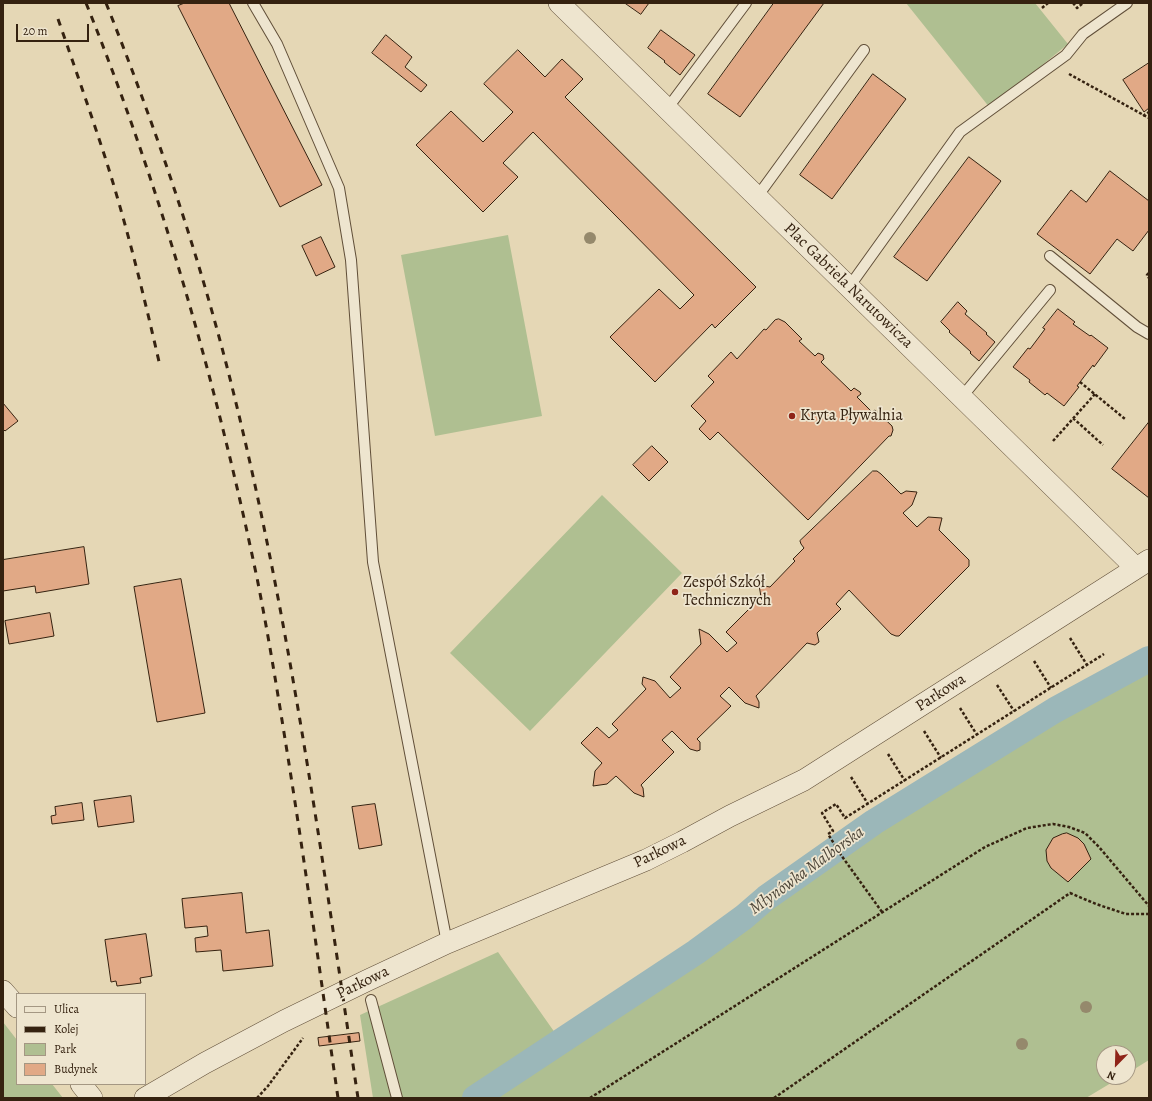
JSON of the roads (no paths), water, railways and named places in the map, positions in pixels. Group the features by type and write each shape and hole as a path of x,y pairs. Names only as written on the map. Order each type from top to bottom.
{"street":[{"name":"Plac Gabriela Narutowicza","path":"559,3 961,398 1143,564"},
{"name":"Parkowa","path":"145,1098 196,1068 284,1021 366,981 447,943 646,860 730,816 804,780 1143,564"},
{"path":"3,991 16,1007"},
{"path":"82,1085 92,1098"}],"lane":[{"path":"253,3 277,44 339,188 351,260 373,562 447,943"},
{"path":"668,109 746,3"},
{"path":"849,287 960,132 1066,55 1083,34 1127,3"},
{"path":"757,197 864,50"},
{"path":"1050,256 1137,327 1149,334"},
{"path":"961,398 1050,290"},
{"path":"371,1000 397,1098"}],"waterway":[{"name":"Młynówka Malborska","path":"475,1098 696,952 744,917 766,898 874,822 1055,710 1149,659"}],"railway":[{"path":"86,3 139,144 162,215 205,359 241,505 269,640 293,789 338,1098"},
{"path":"106,3 172,181 214,317 248,454 268,545 301,729 358,1098"},
{"path":"58,19 94,122 121,209 160,366"}],"place":[{"name":"Kryta Pływalnia","path":"792,416"},
{"name":"Zespół Szkół Technicznych","path":"675,592"}]}
